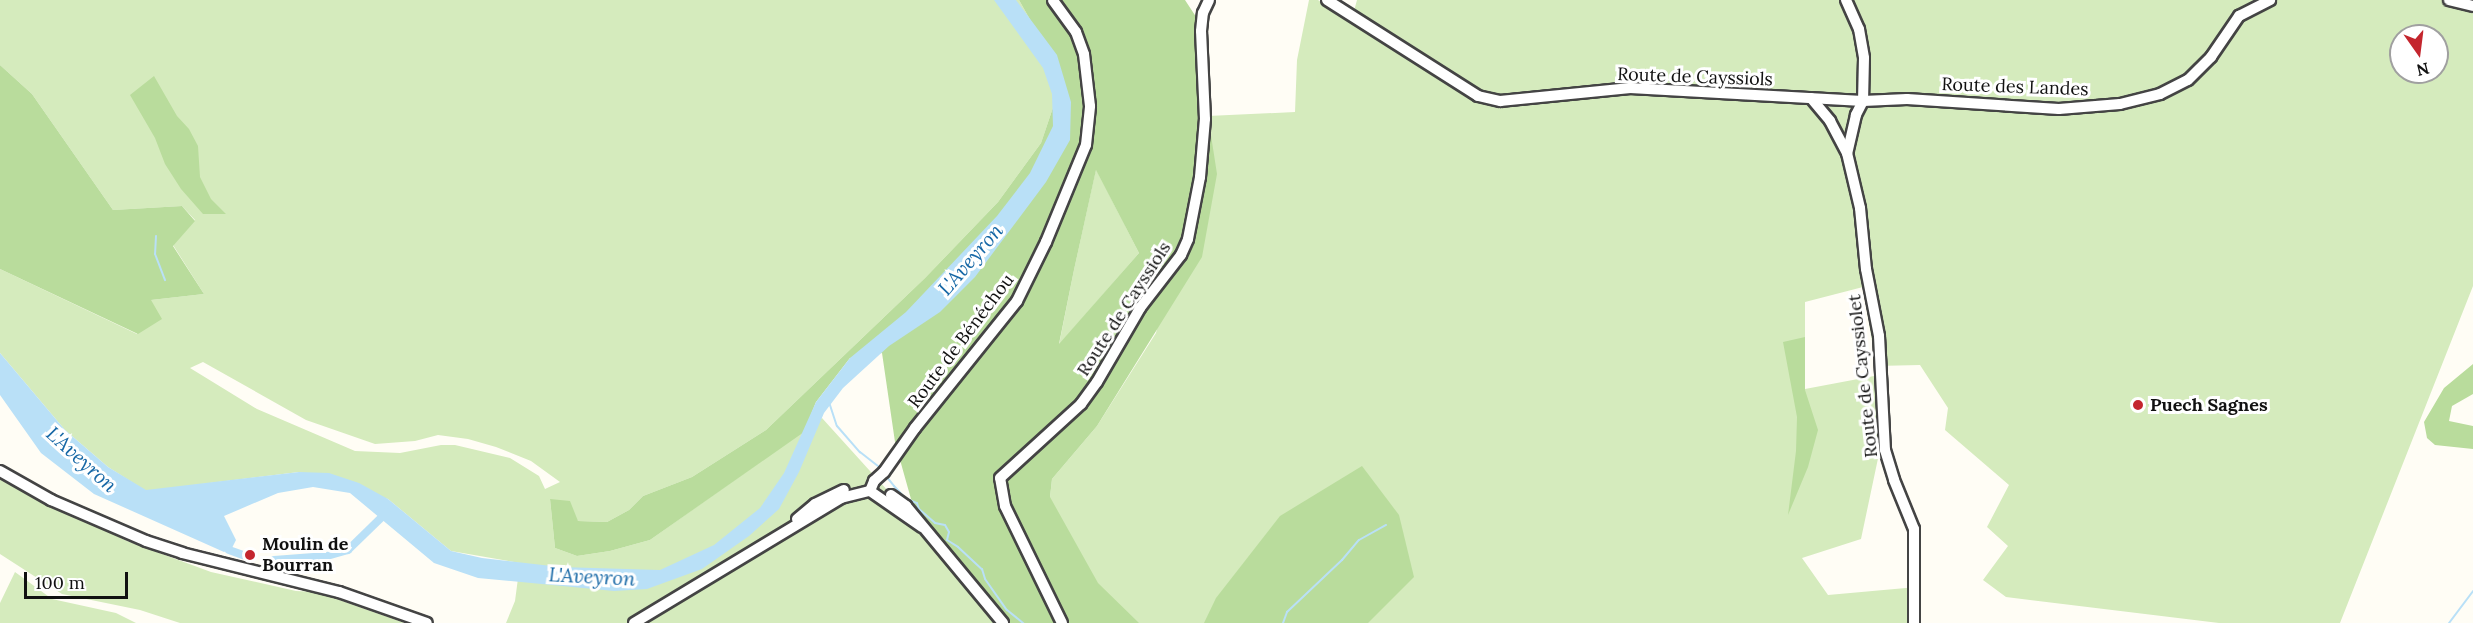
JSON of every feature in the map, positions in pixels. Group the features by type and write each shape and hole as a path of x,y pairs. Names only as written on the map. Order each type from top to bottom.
{"street":[{"name":"Route de Bénéchou","path":"870,491 874,481 884,472 915,428 1017,301 1046,242 1086,145 1090,106 1084,54 1076,32 1053,0"},
{"name":"Route de Cayssiols","path":"1062,623 1005,506 1000,478 1081,404 1097,382 1140,308 1181,255 1188,238 1200,177 1205,119 1201,31 1203,13 1209,0"},
{"name":"Route de Cayssiols","path":"1328,0 1478,96 1500,101 1630,88 1838,99"},
{"path":"1846,0 1859,29 1864,58 1863,101 1847,153"},
{"name":"Route des Landes","path":"1838,99 1863,101 1907,99 2059,109 2120,104 2160,94 2197,74 2239,16 2270,0"},
{"path":"2449,0 2473,6"},
{"name":"Route de Cayssiolet","path":"1811,98 1830,121 1847,153 1860,208 1881,364 1885,450 1894,480 1914,529 1914,623"},
{"path":"0,471 51,500 146,541 182,553 339,592 427,623"},
{"path":"634,623 841,498 870,491 922,527 1003,623"}],"green space":[{"path":"0,0 1019,0 1063,78 1041,143 998,202 925,278 766,430 692,477 643,496 629,510 607,522 578,521 550,499 555,548 577,556 610,551 650,540 822,418 918,524 1050,497 1052,479 1097,426 1156,333 1208,116 1295,112 1297,60 1309,0 1318,0 1351,22 1357,0 2473,0 2473,286 2340,623 2219,623 2006,597 1983,580 2008,546 1987,527 2009,485 1945,430 1948,408 1920,365 1876,366 1863,287 1805,302 1805,389 1874,376 1880,449 1861,539 1802,558 1828,595 1917,587 1918,623 506,623 515,601 520,563 451,551 388,499 299,472 146,491 108,467 65,430 0,353 0,269 137,334 151,300 204,294 173,245 195,220 182,206 113,210 32,94 0,65","holes":["203,362 306,420 375,444 415,441 438,435 468,439 531,461 560,482 545,489 539,476 510,458 455,445 441,445 400,453 355,451 257,409 190,368"]},
{"path":"1019,0 1185,0 1204,29 1208,116 1217,174 1202,257 1097,426 1052,479 1050,497 1098,583 1139,623 1006,623 918,524 895,442 882,353 850,358 816,402 804,432 650,540 610,551 577,556 555,548 550,499 570,501 578,521 607,522 629,510 643,496 692,477 766,430 925,278 998,202 1041,143 1063,78","holes":["1096,170 1139,253 1059,344"]},
{"path":"0,65 32,94 113,210 182,206 195,221 173,246 204,294 151,300 162,319 138,334 0,269"},
{"path":"154,76 177,116 189,129 198,146 200,177 211,199 226,214 203,214 181,189 165,164 155,138 130,95"},
{"path":"1096,169 1139,253 1059,345 1074,270"},
{"path":"1805,337 1805,390 1818,430 1808,467 1788,515 1796,451 1797,417 1783,342"},
{"path":"2473,364 2473,394 2452,406 2449,421 2473,426 2473,449 2435,445 2427,438 2424,422 2444,388"},
{"path":"1362,466 1399,515 1414,577 1368,623 1204,623 1216,598 1280,516"},
{"path":"0,479 127,541 211,572 296,591 317,592 405,623 180,623 140,610 62,594 0,554"},
{"path":"15,572 52,599 116,613 136,623 0,623 0,603"}],"water":[{"name":"L'Aveyron","path":"994,0 1016,0 1057,55 1071,102 1070,140 1046,182 975,277 940,312 889,346 843,388 824,413 799,472 779,509 749,536 702,569 647,589 614,591 478,578 434,563 350,493 313,487 278,493 224,516 236,540 232,548 224,552 94,494 41,453 0,395 0,353 65,430 108,467 146,490 299,472 329,473 359,483 388,499 451,551 482,558 560,567 660,570 714,545 760,508 784,473 816,402 850,358 906,312 997,216 1030,173 1053,126 1052,94 1043,68"}],"waterway":[{"path":"156,236 155,254 165,280"},
{"path":"829,402 837,426 860,452 882,469"},
{"path":"886,476 905,498 917,503 919,509 935,523 945,525 949,532 947,540 982,569 985,579 1007,610 1023,623"},
{"path":"274,560 327,556 348,550 387,512"},
{"path":"1283,623 1287,612 1342,560 1359,540 1386,525"},
{"path":"229,550 243,555"},
{"path":"2449,623 2473,591"}],"place":[{"name":"Puech Sagnes","path":"2138,405"},
{"name":"Moulin de Bourran","path":"250,555"}]}
